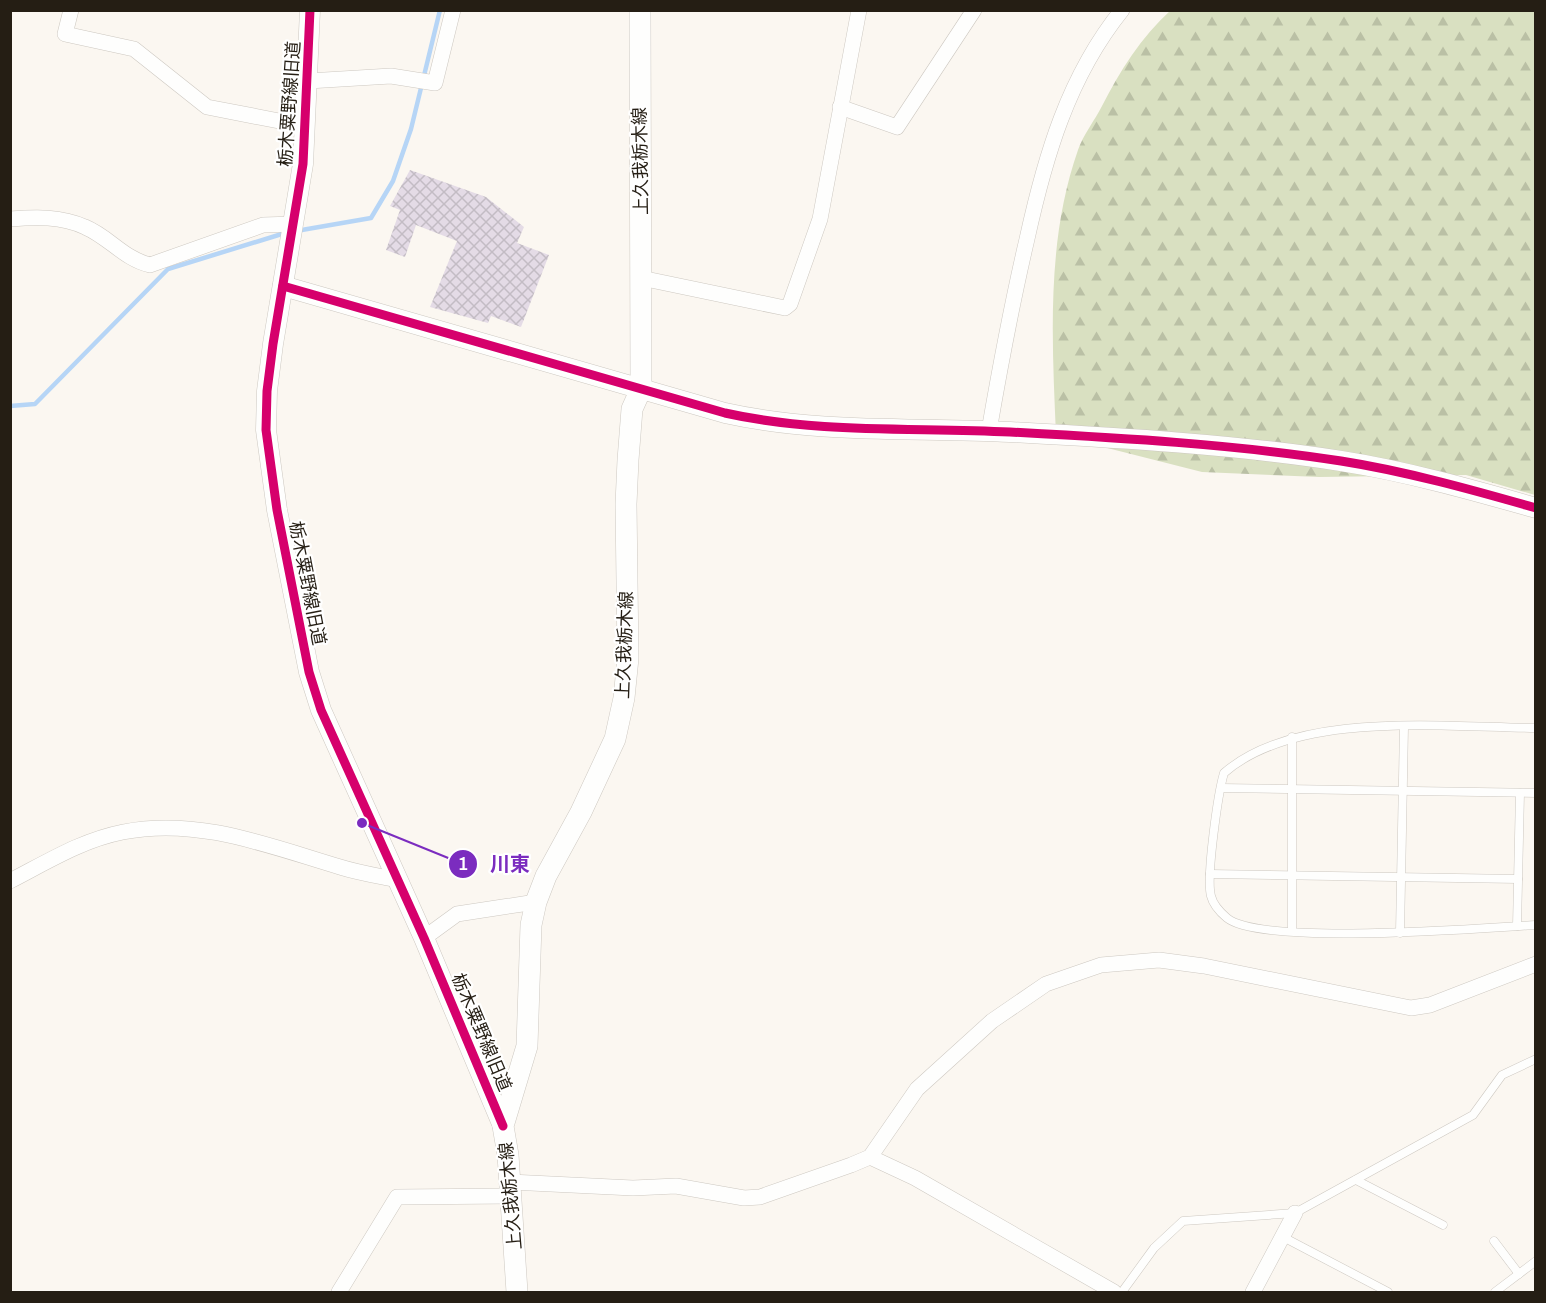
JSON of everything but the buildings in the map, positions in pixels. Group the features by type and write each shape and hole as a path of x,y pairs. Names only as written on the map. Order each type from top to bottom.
{"main road":[{"name":"上久我栃木線","path":"517,1293 511,1189 503,1126 527,1046 528,951 536,902 615,739 624,698 628,658 626,504 628,460 632,409 641,389 640,10"}],"street":[{"path":"71,10 65,34 134,49 207,107 305,126"},
{"name":"栃木粟野線旧道","path":"310,10 305,126 294,224 267,391 266,430 277,510 309,672 321,710 424,938 503,1126"},
{"path":"308,81 391,76 435,83 453,10"},
{"path":"641,278 784,308 789,304 820,219 860,10"},
{"path":"840,107 897,127 974,10"},
{"path":"989,431 1011,308 1043,168 1067,99 1104,32 1122,10"},
{"path":"10,219 48,216 86,227 135,261 150,265 211,246 263,225 294,224"},
{"path":"283,286 641,389 766,422 809,427 989,431 1169,441 1343,461 1536,508"},
{"path":"10,880 72,847 123,831 188,828 255,839 343,868 398,880"},
{"path":"424,938 457,914 536,902"},
{"path":"339,1293 397,1197 511,1189 683,1187 744,1198 770,1194 870,1157 917,1089 992,1021 1046,984 1101,965 1159,960 1204,966 1411,1008 1430,1005 1536,964"},
{"path":"870,1157 924,1183 1114,1293"},
{"path":"1253,1293 1294,1213"}],"lane":[{"path":"1400,933 1404,727"},
{"path":"1536,728 1404,727 1343,730 1292,737 1241,758 1224,773 1210,874 1211,896 1226,917 1237,924 1292,931 1400,933 1536,925"},
{"path":"1292,737 1292,931"},
{"path":"1221,788 1536,793"},
{"path":"1517,926 1520,792"},
{"path":"1210,874 1518,879"},
{"path":"1122,1293 1154,1248 1183,1221 1294,1213 1473,1115 1502,1075 1536,1059"},
{"path":"1356,1180 1443,1225"},
{"path":"1283,1237 1388,1293"},
{"path":"1494,1241 1519,1274"},
{"path":"1495,1293 1536,1261"}],"green space":[{"path":"1171,10 1535,11 1535,495 1466,475 1319,477 1202,472 1056,435 1053,363 1054,291 1060,220 1068,184 1080,144 1116,80 1141,43"}],"waterway":[{"path":"296,231 371,218 393,181 411,129 440,10"},
{"path":"10,406 35,404 168,269 285,233"}],"cycle path":[{"path":"310,10 303,164 267,391 266,430 277,510 309,672 321,710 424,938 503,1126"},
{"path":"283,286 725,413 760,420 831,427 1093,437 1259,450 1390,470 1536,508"}],"place":[{"name":"川東","path":"362,823"}]}
